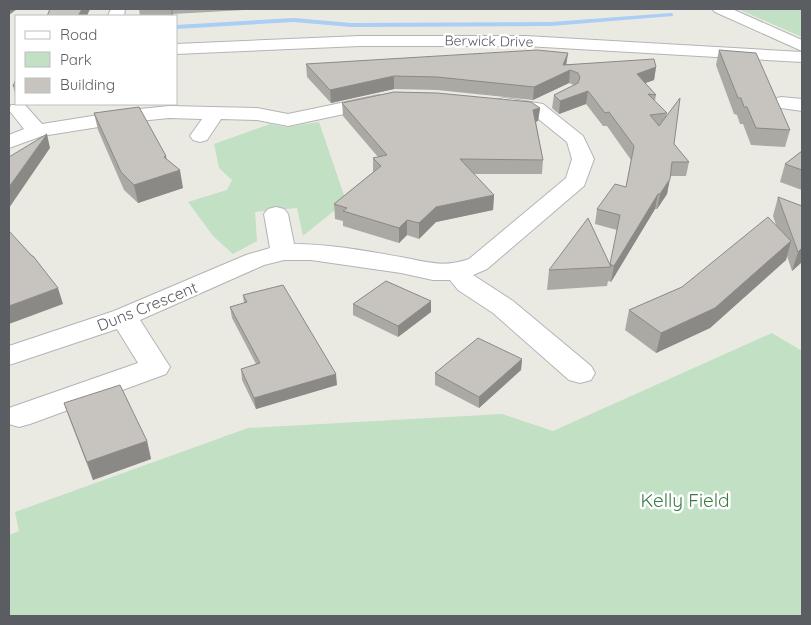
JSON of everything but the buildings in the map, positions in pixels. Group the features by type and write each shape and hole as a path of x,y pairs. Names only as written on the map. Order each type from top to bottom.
{"street":[{"path":"720,9 802,46"},
{"name":"Berwick Drive","path":"178,48 360,41 526,41 802,57"},
{"path":"9,142 37,130 169,112 258,114 288,120 394,97 403,98"},
{"name":"Duns Crescent","path":"9,356 124,318 255,260 283,252 311,252 401,265 433,272 457,272 478,264 576,181 583,159 576,140 549,117 544,103 485,102"},
{"path":"781,103 802,105"},
{"path":"18,109 37,130"},
{"path":"200,136 215,112"},
{"path":"276,214 283,252"},
{"path":"457,272 467,284 502,307 580,373"},
{"path":"19,416 155,367 124,318"}],"green space":[{"path":"738,9 802,9 802,37"},
{"path":"319,122 346,201 303,236 297,208 255,212 257,241 233,254 213,236 188,202 227,190 232,180 219,168 214,144 270,124 286,127"},
{"name":"Kelly Field","path":"772,333 802,351 802,616 9,616 9,535 19,531 15,512 248,428 502,414 553,431"}],"waterway":[{"path":"178,27 294,20 351,25 551,24 671,15"}]}
